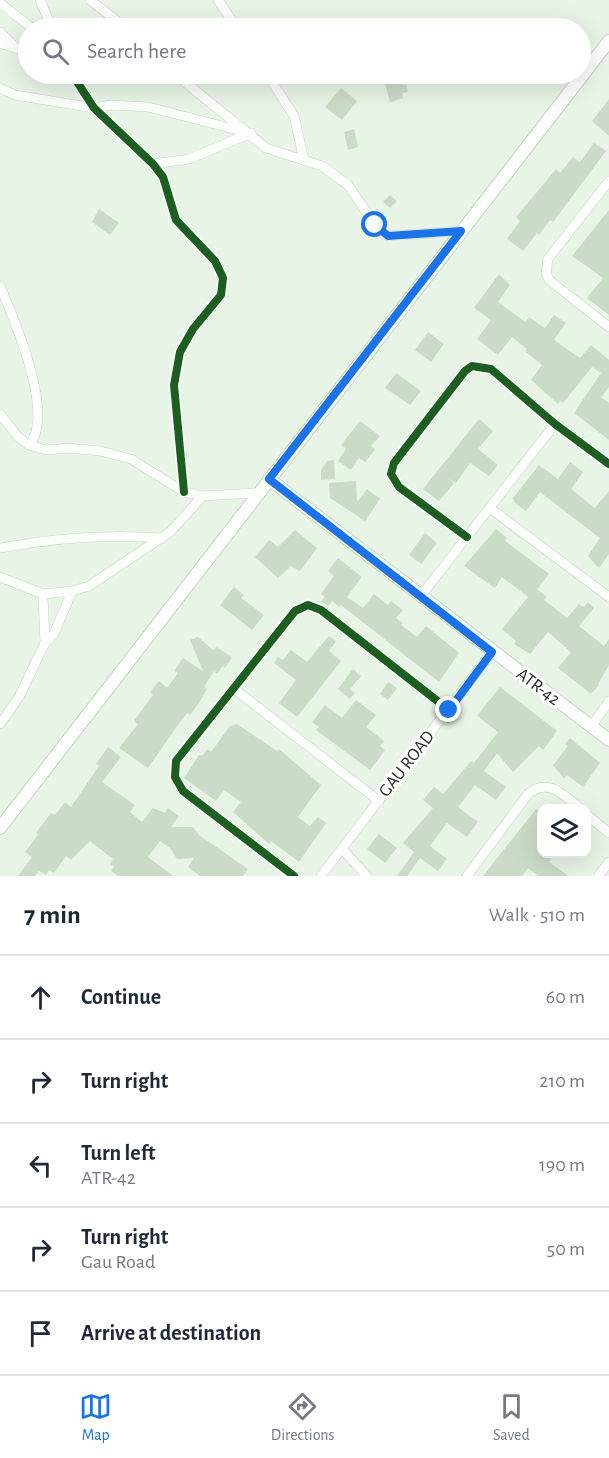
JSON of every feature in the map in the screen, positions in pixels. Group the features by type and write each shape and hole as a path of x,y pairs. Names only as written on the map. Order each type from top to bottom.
{"main road":[{"path":"591,64 609,41"},
{"path":"0,828 576,84"},
{"name":"ATR-42","path":"269,479 609,740"}],"street":[{"path":"40,0 48,18"},
{"path":"90,0 113,18"},
{"path":"218,0 230,18"},
{"path":"0,3 19,18"},
{"path":"0,32 17,49"},
{"path":"0,43 17,49"},
{"path":"78,84 94,108 164,177 176,220 215,261 223,278 221,295 194,328 180,352 176,369 174,385 184,492"},
{"path":"188,84 266,148 322,166 348,185 380,232 388,236 461,231"},
{"path":"273,84 294,116 304,160"},
{"path":"0,88 15,95 94,108 111,105 148,107 251,134"},
{"path":"153,164 189,159 251,134"},
{"path":"609,181 548,259 546,273 549,280 609,327"},
{"path":"0,286 36,394 38,431 29,445"},
{"path":"467,537 399,487 391,474 394,464 465,370 472,366 491,369 555,424 609,464"},
{"path":"0,414 18,437 29,445 46,450 68,448 100,452 131,459 184,492 203,496 258,493"},
{"path":"420,597 491,509 555,424"},
{"path":"0,577 43,594 72,591 89,586 161,538 203,496"},
{"path":"491,509 609,597"},
{"path":"0,548 53,540 96,539 122,534 161,538"},
{"path":"0,724 19,697 45,644 54,634 72,591"},
{"path":"43,594 45,644"},
{"path":"294,876 183,791 175,777 176,761 295,611 309,605 321,610 449,710"},
{"name":"GAU ROAD","path":"321,876 492,652"},
{"path":"233,688 379,801"},
{"path":"591,727 609,701"},
{"path":"467,876 536,787 556,789 575,804"},
{"path":"591,818 609,833"},
{"path":"343,850 367,876"}],"building":[{"path":"385,84 406,84 408,92 402,93 403,98 390,102"},
{"path":"341,88 357,101 342,120 325,107"},
{"path":"609,99 609,136 592,121"},
{"path":"354,129 358,147 348,150 344,132"},
{"path":"594,143 606,151 553,222 550,220 523,251 507,239 520,221 516,217 556,169 560,173 573,157 580,162"},
{"path":"390,195 397,201 390,208 383,202"},
{"path":"99,209 119,223 110,235 92,222"},
{"path":"609,210 609,315 587,298 603,278 572,256"},
{"path":"499,274 510,285 498,302 525,322 529,317 545,328 554,315 566,323 554,340 580,358 591,345 609,360 609,387 601,397 609,403 609,440 574,413 601,373 592,367 563,403 560,401 558,404 531,380 542,365 525,351 527,349 512,337 498,355 477,339 491,320 474,308"},
{"path":"428,332 444,344 431,362 415,350"},
{"path":"396,373 421,391 410,405 385,388"},
{"path":"479,419 493,431 478,449 498,465 489,476 470,463 456,483 448,478 454,483 439,501 423,489"},
{"path":"360,421 380,436 371,446 375,449 365,462 359,458 351,470 338,461 346,449 341,445"},
{"path":"334,460 335,479 321,480 321,470 327,461"},
{"path":"570,462 583,472 571,489 595,508 609,491 609,554 599,568 588,556 600,538 540,492 526,511 515,503 513,498 539,465 558,479"},
{"path":"356,481 357,502 367,489 380,499 365,521 330,498 329,483"},
{"path":"496,529 507,538 505,541 549,574 537,589 547,597 544,600 567,618 579,604 584,607 588,602 594,608 579,626 604,646 609,639 609,665 599,685 591,694 558,668 571,652 548,632 530,654 514,644 516,641 502,629 528,597 502,577 495,588 464,566"},
{"path":"295,530 317,548 300,571 291,566 278,578 255,557 269,540 278,547"},
{"path":"425,533 437,543 421,564 409,555"},
{"path":"338,558 362,577 347,597 363,608 374,594 388,605 391,601 403,610 396,618 403,623 401,625 417,637 426,626 459,653 439,682 341,605 339,607 332,601 328,606 321,601 325,597 321,594 334,576 328,571"},
{"path":"234,587 244,595 241,598 264,615 252,630 220,605"},
{"path":"329,636 336,641 329,651 341,661 297,717 279,703 296,680 274,663 278,657 283,660 291,650 307,662"},
{"path":"198,637 213,650 216,647 232,657 225,668 223,666 217,674 214,671 204,687 207,689 199,703 190,715 187,713 148,768 119,748 138,724 134,721 153,695 150,692 159,681 167,688 178,673 174,671 183,658 203,671 190,640"},
{"path":"353,669 361,676 350,689 355,693 350,699 338,689"},
{"path":"388,682 397,688 388,700 380,694"},
{"path":"500,687 557,731 543,750 539,746 513,772 497,753 484,771 506,787 496,800 475,785 458,807 478,822 467,837 447,823 430,846 447,859 438,871 420,858 407,876 397,876 414,852 403,843 433,808 423,800 434,787 443,794 471,761 474,763 498,732 477,716"},
{"path":"356,700 376,715 366,727 384,741 380,746 385,750 370,770 316,730 319,727 312,722 325,705 342,718"},
{"path":"237,724 277,751 279,749 321,785 298,817 310,826 318,817 326,823 299,862 271,841 269,844 233,812 241,802 224,790 216,801 184,778 199,755 203,755 207,749 211,752 230,726"},
{"path":"570,738 600,763 583,787 567,775 564,779 553,765 568,746 565,744"},
{"path":"108,747 121,757 102,782 135,805 130,812 142,822 153,808 165,813 168,808 179,816 171,827 193,827 199,835 248,869 243,876 200,876 188,867 194,858 177,859 170,848 160,841 148,857 173,876 118,876 111,871 114,867 110,864 113,859 90,841 71,860 66,856 54,873 49,870 46,875 39,871 35,876 18,876 32,857 25,852 38,835 36,833 51,813 55,815 65,802 71,807 99,766 96,764"},
{"path":"536,809 537,858 552,858 549,862 569,876 539,876 528,868 522,876 483,876"},
{"path":"379,834 397,848 385,863 367,849"}],"cycle path":[{"path":"78,84 94,108 153,164 163,177 176,220 215,261 223,278 221,295 193,329 180,352 174,385 184,492"},
{"path":"467,537 399,487 391,474 394,463 465,371 472,366 491,369 555,424 609,464"},
{"path":"294,876 183,791 175,777 176,761 295,611 308,605 321,610 449,710"}],"route":[{"path":"375,225 380,232 388,236 461,231 269,479 492,652 449,710"}]}
